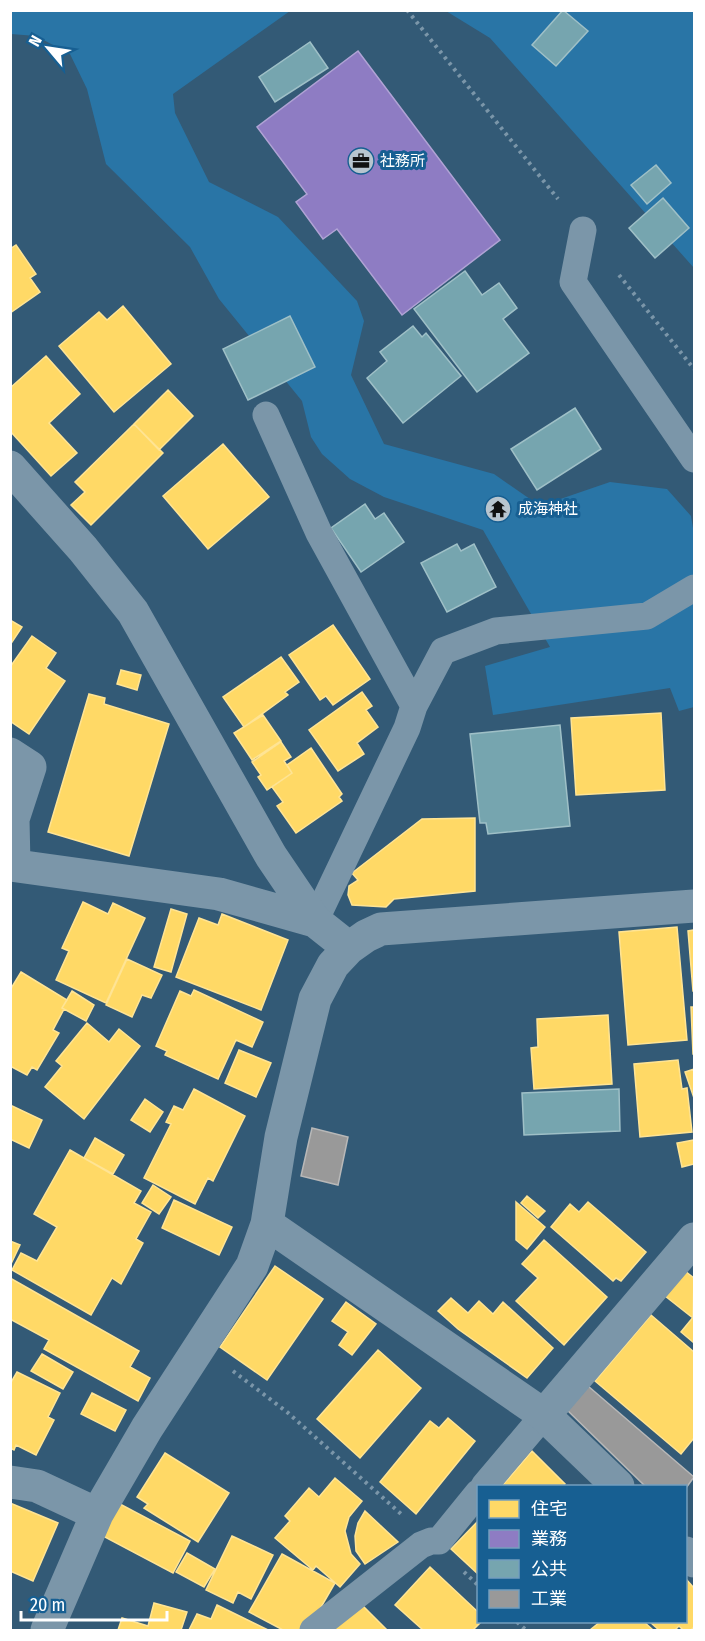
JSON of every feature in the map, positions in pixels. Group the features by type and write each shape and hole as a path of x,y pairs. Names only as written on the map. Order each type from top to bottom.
{"street":[{"path":"10,467 83,549 132,612 271,856 315,921 349,948"},
{"path":"10,754 30,767 13,819 12,865 219,894 315,921"},
{"path":"46,1630 97,1514 147,1428 252,1266 267,1224 281,1137 315,999 333,965 349,948 381,929 694,906"},
{"path":"267,1224 544,1415 617,1485"},
{"path":"544,1415 694,1239"},
{"path":"10,1482 37,1486 97,1514"}],"lane":[{"path":"583,231 573,282 694,459"},
{"path":"266,415 319,533 414,706"},
{"path":"315,921 407,728 414,706 443,651 496,631 647,616 694,588"},
{"path":"485,1485 544,1415"},
{"path":"313,1630 421,1545 438,1540 477,1494"}],"path":[{"path":"407,10 694,369"},
{"path":"200,1346 287,1412 477,1584"}],"shaded area":[{"path":"10,11 290,11 173,94 175,113 209,182 278,217 357,301 364,321 351,375 384,444 494,474 540,506 610,482 667,489 691,516 694,534 694,707 679,711 670,688 493,715 485,666 550,647 483,530 384,497 350,479 322,454 311,437 302,401 219,299 190,247 106,164 87,89 70,54 36,36 11,34"},
{"path":"446,11 694,11 694,268 490,38"}],"building: 住宅":[{"path":"16,245 36,274 30,278 40,292 10,313 10,249"},
{"path":"123,306 171,364 114,412 59,346 99,312 107,320"},
{"path":"46,356 80,394 49,423 77,453 51,476 10,431 10,388"},
{"path":"168,390 193,416 159,450 134,424"},
{"path":"134,424 163,453 91,525 71,505 85,492 75,482"},
{"path":"223,444 269,497 208,549 163,496"},
{"path":"10,620 22,627 10,645"},
{"path":"333,625 370,679 333,705 326,696 320,700 289,655"},
{"path":"32,636 56,653 46,668 65,681 29,734 10,721 10,667"},
{"path":"281,657 299,682 285,692 288,695 244,727 223,697"},
{"path":"121,670 141,675 137,690 117,684"},
{"path":"362,692 372,706 366,710 378,727 357,743 364,754 338,771 309,730"},
{"path":"89,694 105,698 104,704 169,724 129,856 48,832"},
{"path":"661,713 665,790 576,795 571,718"},
{"path":"263,715 281,741 252,760 234,733"},
{"path":"281,742 291,757 284,761 292,773 267,790 252,762"},
{"path":"311,748 342,794 339,797 342,801 296,833 277,806 283,802 272,787 292,773 287,765"},
{"path":"475,818 475,891 394,899 386,907 352,905 348,895 349,886 358,880 352,873 422,819"},
{"path":"83,902 108,914 113,903 145,918 106,1003 56,980 69,951 62,948"},
{"path":"171,909 187,914 171,972 154,967"},
{"path":"222,914 288,940 261,1010 176,977 199,918 218,925"},
{"path":"677,927 687,1040 628,1045 619,932"},
{"path":"694,930 694,991 693,991 688,931"},
{"path":"127,959 162,975 151,998 142,995 132,1017 106,1005"},
{"path":"21,972 67,1000 53,1030 59,1033 37,1070 32,1067 27,1075 10,1066 10,990"},
{"path":"194,990 263,1022 252,1047 236,1040 218,1079 165,1055 167,1051 156,1046 180,991 191,996"},
{"path":"72,991 94,1005 86,1021 62,1008"},
{"path":"691,1007 694,1007 694,1054 693,1054"},
{"path":"608,1015 612,1084 534,1089 531,1048 538,1047 537,1019"},
{"path":"87,1023 109,1042 119,1029 140,1046 84,1119 45,1087 62,1066 56,1061"},
{"path":"239,1050 271,1063 256,1097 225,1083"},
{"path":"678,1060 682,1089 687,1088 692,1132 640,1137 634,1064"},
{"path":"694,1069 694,1098 685,1072"},
{"path":"194,1089 245,1116 213,1181 208,1178 195,1204 144,1178 171,1124 166,1122 174,1106 183,1110"},
{"path":"145,1099 163,1112 150,1132 131,1120"},
{"path":"10,1105 42,1120 29,1148 10,1139"},
{"path":"95,1138 124,1155 113,1174 84,1158"},
{"path":"694,1140 694,1164 682,1167 677,1143"},
{"path":"70,1150 141,1191 134,1203 151,1212 136,1239 143,1243 121,1284 112,1278 91,1315 12,1270 21,1253 37,1261 57,1227 34,1214"},
{"path":"153,1185 171,1197 159,1214 142,1203"},
{"path":"527,1196 545,1211 538,1218 521,1203"},
{"path":"174,1200 232,1227 219,1255 162,1228"},
{"path":"516,1202 545,1227 527,1249 516,1240"},
{"path":"588,1202 646,1252 621,1281 616,1278 613,1281 551,1227 570,1204 579,1212"},
{"path":"544,1240 607,1297 564,1345 516,1301 538,1278 522,1264"},
{"path":"10,1241 20,1245 10,1266"},
{"path":"275,1266 323,1299 267,1380 220,1347"},
{"path":"685,1271 694,1278 693,1318 665,1296"},
{"path":"10,1278 139,1351 130,1367 150,1378 138,1401 44,1349 49,1340 10,1319"},
{"path":"451,1298 468,1313 479,1301 493,1314 503,1302 553,1348 527,1378 458,1329 438,1311"},
{"path":"346,1302 376,1324 352,1355 339,1345 348,1332 332,1321"},
{"path":"651,1315 694,1352 694,1438 681,1454 595,1381"},
{"path":"694,1316 694,1343 681,1332"},
{"path":"378,1350 421,1388 360,1458 317,1419"},
{"path":"42,1354 73,1372 63,1389 31,1371"},
{"path":"17,1372 60,1393 48,1417 54,1420 36,1455 16,1445 14,1450 10,1448 10,1384"},
{"path":"92,1393 126,1410 115,1431 81,1414"},
{"path":"448,1418 475,1441 416,1514 380,1482 430,1421 439,1428"},
{"path":"532,1451 565,1484 564,1485 503,1485"},
{"path":"165,1453 229,1493 198,1542 144,1508 148,1504 137,1497"},
{"path":"335,1478 362,1501 349,1517 345,1531 351,1554 360,1564 340,1587 316,1566 313,1570 275,1538 290,1521 285,1516 309,1488 319,1497"},
{"path":"10,1503 58,1523 33,1581 10,1571"},
{"path":"118,1503 190,1541 173,1573 101,1535"},
{"path":"365,1511 398,1542 365,1564 356,1551 355,1536 358,1523"},
{"path":"477,1522 477,1573 451,1549"},
{"path":"232,1536 273,1555 251,1599 238,1592 233,1603 206,1590"},
{"path":"187,1553 215,1569 204,1587 176,1572"},
{"path":"282,1554 335,1583 313,1621 300,1630 283,1630 249,1612"},
{"path":"430,1567 477,1611 477,1623 480,1623 473,1630 423,1630 395,1605"},
{"path":"687,1580 694,1588 694,1627 691,1630 683,1630 679,1626 675,1630 659,1630 651,1623 687,1623"},
{"path":"357,1600 387,1630 326,1630"},
{"path":"154,1603 187,1612 181,1630 118,1630 122,1618 148,1626"},
{"path":"217,1605 268,1630 189,1630 197,1614 211,1619"},
{"path":"599,1623 645,1623 653,1630 590,1630"}],"building: 業務":[{"name":"社務所","path":"358,51 500,240 402,315 337,229 323,239 296,202 307,194 257,127"}],"building: 公共":[{"path":"563,10 588,31 556,66 532,45"},
{"path":"310,42 328,68 275,102 259,77"},
{"path":"656,165 671,183 647,204 631,185"},
{"path":"663,198 689,228 655,258 629,228"},
{"path":"465,271 482,295 499,283 517,308 503,319 529,353 477,392 414,309"},
{"path":"290,316 315,367 248,400 223,349"},
{"path":"413,326 422,337 426,333 461,376 403,423 367,378 387,361 380,352"},
{"path":"575,408 601,449 537,490 511,449"},
{"path":"365,504 375,519 384,513 404,542 361,572 331,528"},
{"path":"457,544 461,551 474,544 496,587 447,612 421,563"},
{"path":"560,725 570,826 488,834 486,823 480,823 470,734"},
{"path":"619,1089 620,1131 524,1135 522,1093"}],"building: 工業":[{"path":"312,1128 348,1137 338,1185 301,1176"},
{"path":"588,1386 694,1477 687,1487 644,1485 567,1410"}],"place":[{"name":"社務所","path":"361,161"},
{"name":"成海神社","path":"498,509"}]}
